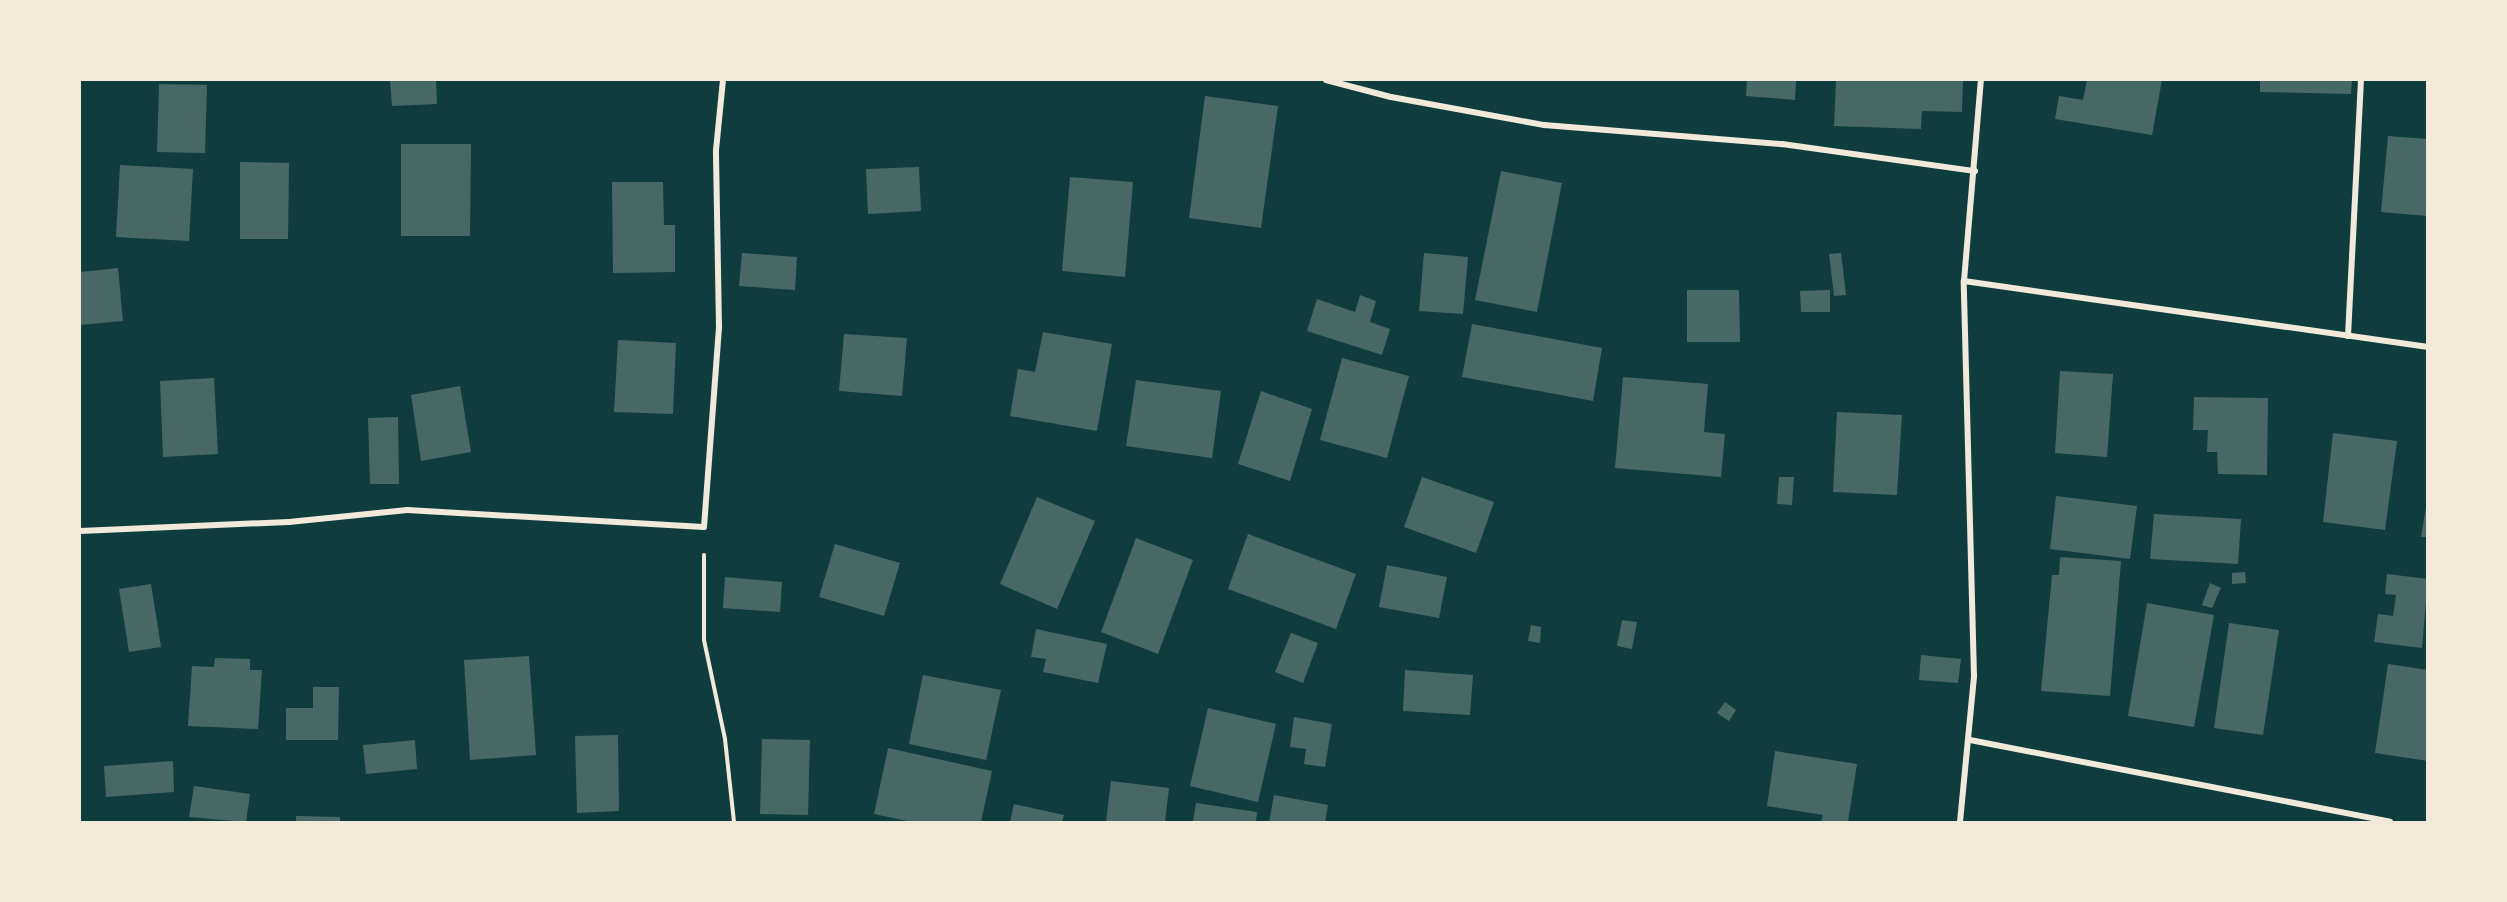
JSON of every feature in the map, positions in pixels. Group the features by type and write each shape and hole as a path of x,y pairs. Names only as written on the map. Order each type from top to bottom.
{"street":[{"path":"80,531 289,522 407,510 704,527 719,327 716,150 723,80"},
{"path":"1326,80 1402,99 1544,125 1782,144 1975,171"},
{"path":"1960,822 1970,740 1974,676 1965,281 1981,80"},
{"path":"2348,336 2361,80"},
{"path":"1965,281 2427,347"},
{"path":"1970,740 2390,822"}],"path":[{"path":"704,527 704,640 725,739 734,822"}],"building":[{"path":"390,80 436,80 437,104 392,106"},
{"path":"1747,80 1796,80 1795,100 1746,96"},
{"path":"1836,80 1963,80 1962,112 1922,111 1921,129 1834,126"},
{"path":"2087,80 2162,80 2152,135 2055,119 2059,96 2083,100"},
{"path":"2260,80 2352,80 2351,94 2260,92"},
{"path":"159,84 207,85 205,153 157,152"},
{"path":"1205,96 1278,106 1261,228 1189,218"},
{"path":"2388,136 2428,139 2428,216 2381,212"},
{"path":"401,144 471,144 470,236 401,236"},
{"path":"240,162 289,163 288,239 240,239"},
{"path":"120,165 193,169 189,241 116,237"},
{"path":"919,167 921,211 868,214 866,169"},
{"path":"1501,171 1562,183 1537,312 1475,300"},
{"path":"1070,177 1133,182 1125,277 1062,271"},
{"path":"612,182 663,182 664,225 675,225 675,272 613,273"},
{"path":"742,253 797,257 795,290 739,286"},
{"path":"1424,253 1468,257 1463,314 1419,311"},
{"path":"1841,253 1846,295 1834,296 1829,254"},
{"path":"118,268 123,321 80,325 80,272"},
{"path":"1687,290 1739,290 1740,342 1687,342"},
{"path":"1830,290 1830,312 1801,312 1800,291"},
{"path":"1360,295 1376,301 1370,322 1390,329 1382,355 1307,331 1317,299 1355,312"},
{"path":"1472,324 1602,348 1593,401 1462,377"},
{"path":"1043,332 1112,344 1097,431 1010,416 1018,369 1035,372"},
{"path":"844,334 907,338 902,396 839,391"},
{"path":"618,340 676,343 673,414 614,412"},
{"path":"1342,358 1409,376 1387,458 1320,440"},
{"path":"2060,371 2113,374 2107,457 2055,453"},
{"path":"1623,377 1708,384 1704,432 1725,434 1721,477 1615,468"},
{"path":"214,378 218,454 163,457 160,381"},
{"path":"1136,380 1221,391 1212,458 1126,446"},
{"path":"460,386 471,452 421,461 411,395"},
{"path":"1261,391 1312,409 1290,481 1238,464"},
{"path":"2194,397 2268,398 2267,475 2218,474 2217,452 2207,452 2208,430 2193,430"},
{"path":"1837,412 1902,415 1897,495 1833,492"},
{"path":"398,417 399,484 370,484 368,418"},
{"path":"2333,433 2397,441 2385,530 2323,522"},
{"path":"1422,477 1494,502 1476,553 1404,527"},
{"path":"1779,477 1794,477 1792,505 1777,504"},
{"path":"2428,495 2428,537 2421,537"},
{"path":"2056,496 2137,506 2130,559 2050,549"},
{"path":"1037,497 1095,521 1057,609 1000,584"},
{"path":"2154,514 2241,519 2238,564 2150,559"},
{"path":"1248,534 1356,574 1336,629 1228,589"},
{"path":"1136,538 1193,560 1158,654 1101,632"},
{"path":"835,544 900,563 884,616 819,597"},
{"path":"2060,557 2121,561 2110,696 2041,691 2052,575 2059,575"},
{"path":"1387,565 1447,577 1439,618 1379,607"},
{"path":"2245,572 2246,583 2232,584 2232,573"},
{"path":"2387,574 2428,579 2422,648 2374,642 2378,614 2393,616 2396,595 2385,594"},
{"path":"725,577 782,582 780,612 723,608"},
{"path":"2210,583 2221,588 2212,608 2202,605"},
{"path":"151,584 161,647 129,652 119,589"},
{"path":"2147,603 2214,615 2194,727 2128,716"},
{"path":"1622,620 1637,622 1632,649 1617,646"},
{"path":"2229,623 2279,630 2263,735 2214,728"},
{"path":"1531,625 1541,627 1540,643 1528,641"},
{"path":"1036,629 1107,644 1098,683 1043,672 1046,659 1031,657"},
{"path":"1291,633 1318,643 1303,683 1275,672"},
{"path":"1921,655 1961,659 1958,683 1919,680"},
{"path":"529,656 536,755 470,760 464,660"},
{"path":"215,658 250,659 250,670 262,670 258,729 188,726 192,666 214,667"},
{"path":"2388,664 2428,670 2428,761 2375,753"},
{"path":"1405,670 1473,675 1470,715 1403,711"},
{"path":"923,675 1001,690 986,760 909,744"},
{"path":"313,687 339,687 338,740 286,740 286,708 313,708"},
{"path":"1725,702 1736,710 1729,721 1717,713"},
{"path":"1208,708 1276,724 1258,802 1190,786"},
{"path":"1294,717 1332,724 1325,767 1304,764 1306,749 1290,747"},
{"path":"618,735 619,811 577,813 575,736"},
{"path":"762,739 810,740 808,815 760,814"},
{"path":"415,740 417,769 366,774 363,745"},
{"path":"888,748 992,771 981,822 912,822 874,814"},
{"path":"1775,751 1857,764 1848,822 1821,822 1823,815 1767,806"},
{"path":"173,761 174,792 106,797 104,766"},
{"path":"1111,781 1169,788 1165,822 1106,822"},
{"path":"194,786 250,794 246,822 189,817"},
{"path":"1274,795 1328,805 1325,822 1269,822"},
{"path":"1196,803 1257,812 1256,822 1193,822"},
{"path":"1014,804 1064,815 1062,822 1010,822"},
{"path":"296,816 340,817 340,822 296,822"}]}
